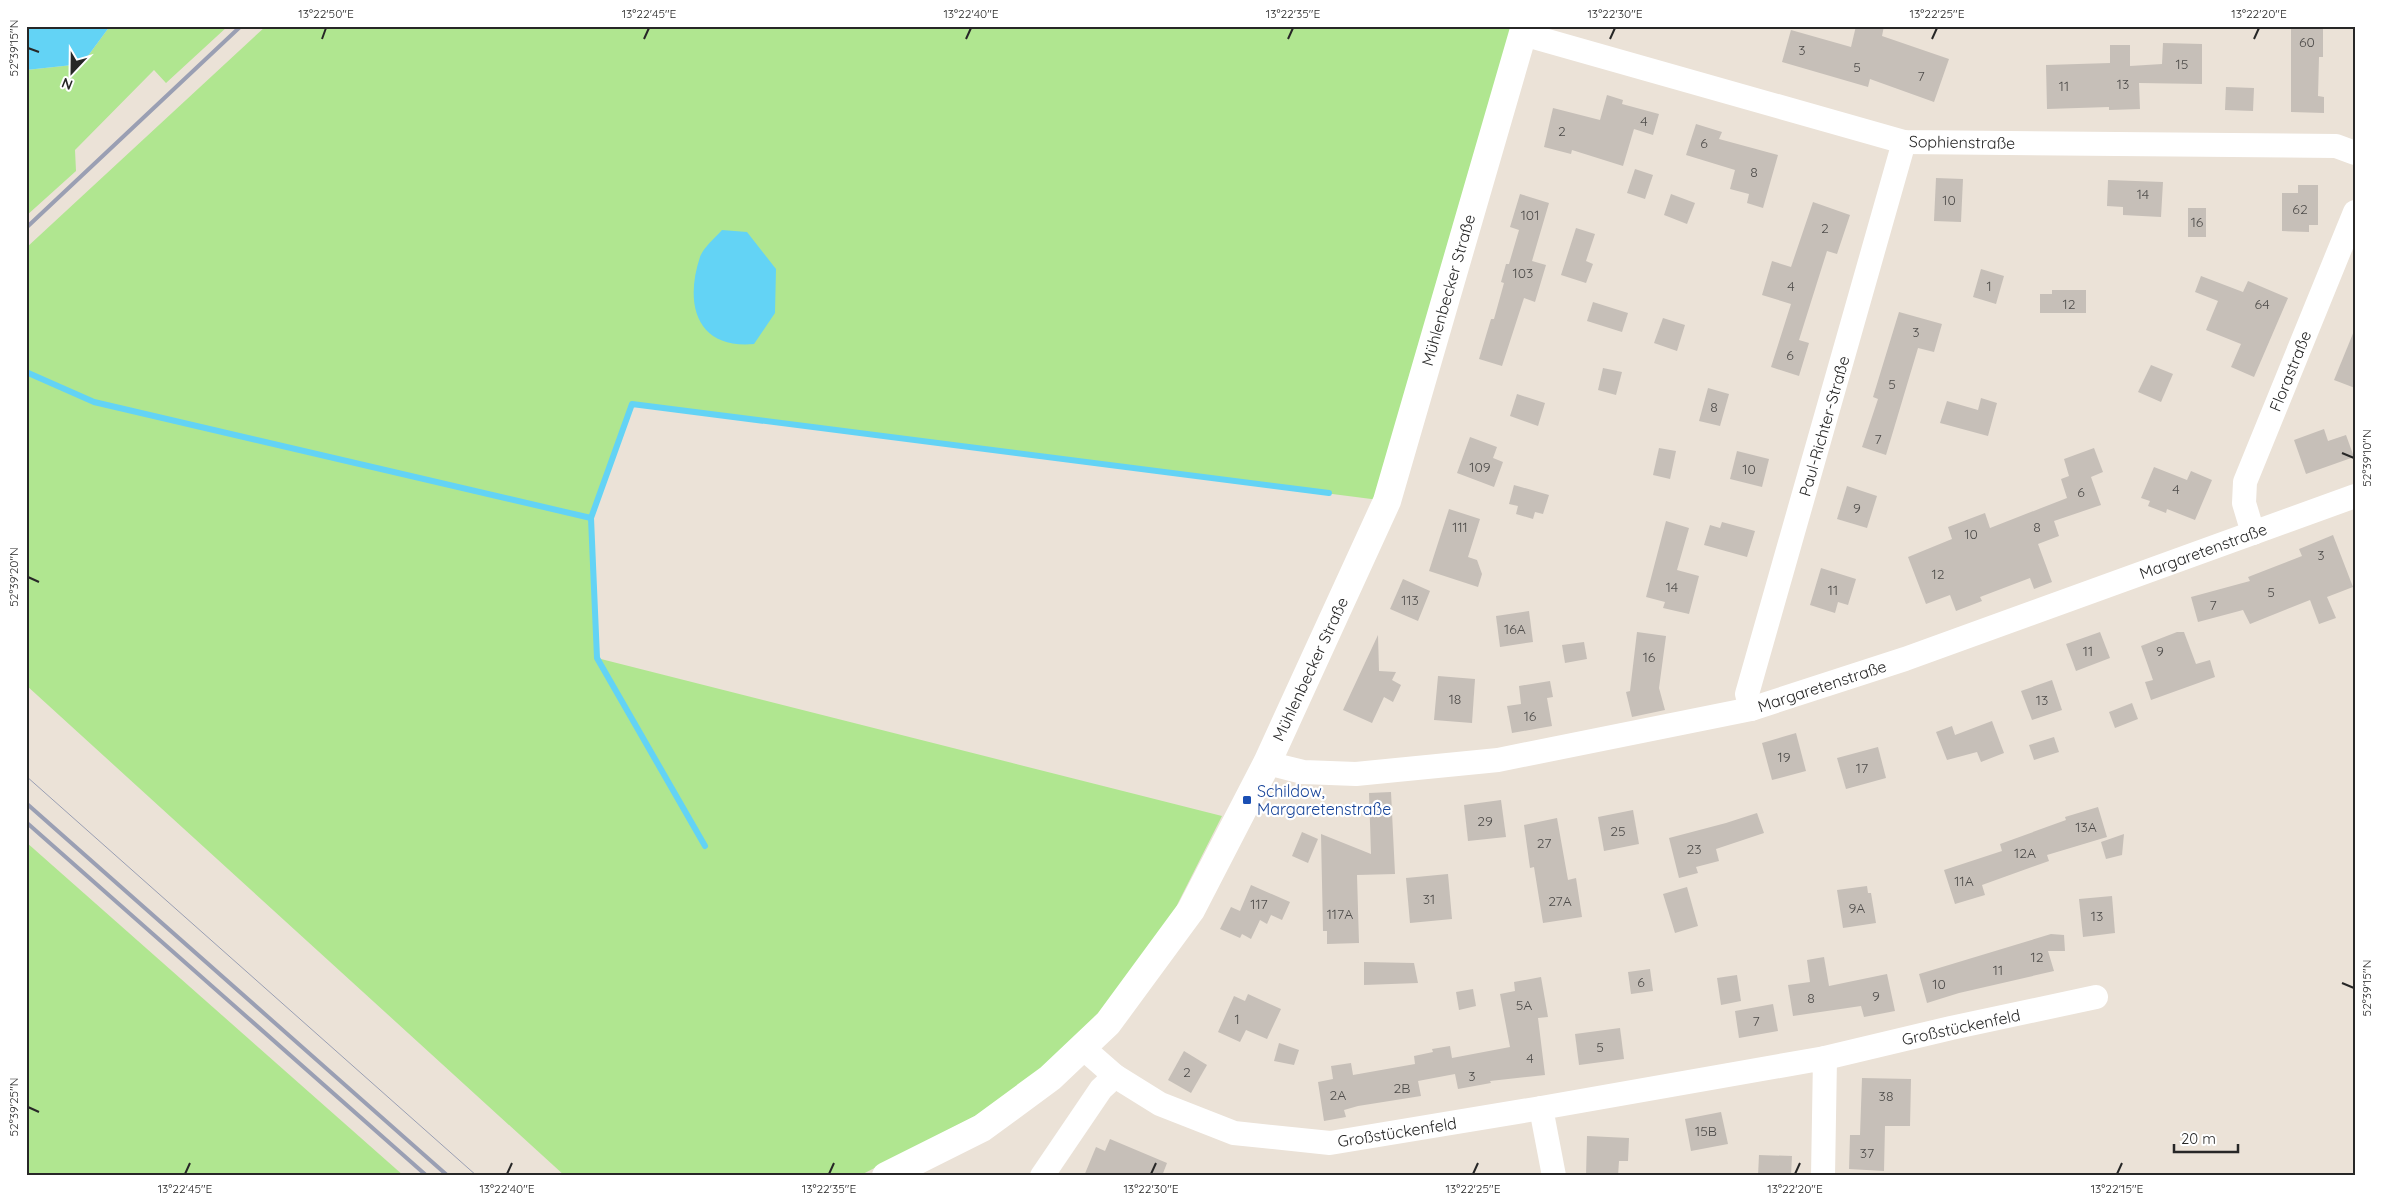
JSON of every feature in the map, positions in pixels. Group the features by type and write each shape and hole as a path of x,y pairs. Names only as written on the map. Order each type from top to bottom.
{"main road":[{"name":"Mühlenbecker Straße","path":"886,1176 982,1128 1050,1078 1108,1023 1191,910 1267,763 1387,501 1524,30"}],"street":[{"name":"Sophienstraße","path":"1524,30 1904,142 2336,146 2355,153"},
{"name":"Paul-Richter-Straße","path":"1751,709 1747,694 1904,142"},
{"name":"Florastraße","path":"2253,533 2244,504 2245,482 2355,212"},
{"name":"Margaretenstraße","path":"1267,763 1283,769 1303,772 1356,774 1498,760 1751,709 1905,659 2355,496"},
{"name":"Großstückenfeld","path":"1083,1048 1115,1076 1160,1104 1234,1133 1330,1143 1825,1058 1951,1028 2096,997"},
{"path":"1823,1176 1825,1058"},
{"path":"1042,1176 1100,1089 1115,1076"},
{"path":"1541,1108 1554,1176"}],"green space":[{"path":"110,26 228,26 166,83 154,70 75,150 76,171 26,216 26,70 82,64"},
{"path":"266,26 1525,26 1387,501 632,405 591,518 597,658 1222,816 1178,903 1160,955 1083,1048 975,1116 859,1176 565,1176 26,685 26,248"},
{"path":"26,842 404,1176 26,1176"}],"water":[{"path":"26,26 110,26 82,64 26,70"},
{"path":"722,230 747,232 776,269 775,313 754,344 735,344 719,339 708,331 700,320 695,307 695,275 700,257 706,247"}],"building":[{"path":"1856,26 1884,26 1882,36 1949,59 1934,102 1870,79 1868,87 1782,62 1791,30 1851,47"},
{"path":"2291,26 2323,26 2323,57 2319,57 2318,96 2324,97 2324,113 2291,112"},
{"path":"2163,43 2202,44 2202,84 2139,83 2140,109 2109,110 2109,107 2047,109 2046,65 2110,63 2110,45 2130,45 2130,66 2162,64"},
{"path":"2226,87 2254,88 2253,111 2225,110"},
{"path":"1607,95 1623,100 1622,104 1659,114 1653,135 1634,129 1623,166 1572,150 1571,154 1544,147 1553,108 1600,120"},
{"path":"1696,124 1722,132 1719,139 1778,155 1763,208 1747,203 1749,194 1730,189 1735,170 1686,155"},
{"path":"1635,169 1653,175 1645,199 1627,193"},
{"path":"1936,178 1963,179 1961,222 1934,221"},
{"path":"2108,180 2163,182 2161,217 2123,215 2123,207 2107,206"},
{"path":"2298,185 2318,185 2318,225 2309,225 2309,232 2282,231 2282,193 2298,193"},
{"path":"1520,194 1549,203 1532,261 1546,265 1535,302 1524,298 1502,366 1479,359 1491,319 1494,319 1504,283 1501,282 1506,264 1509,264 1519,230 1510,227"},
{"path":"1671,194 1695,203 1687,224 1664,215"},
{"path":"1813,202 1850,215 1837,254 1827,251 1799,340 1809,343 1799,376 1771,367 1791,304 1762,295 1772,261 1791,267"},
{"path":"2188,208 2206,208 2206,237 2188,237"},
{"path":"1576,228 1595,234 1586,261 1593,264 1586,283 1561,275"},
{"path":"1981,269 2004,276 1996,304 1973,297"},
{"path":"2201,276 2243,292 2248,281 2288,298 2254,377 2231,367 2241,344 2206,330 2218,301 2195,292"},
{"path":"2052,290 2086,290 2086,313 2040,313 2040,294 2052,294"},
{"path":"1593,302 1628,313 1622,332 1587,321"},
{"path":"1899,312 1942,324 1934,352 1918,348 1886,455 1862,447 1878,399 1873,397"},
{"path":"1663,318 1685,325 1677,351 1654,343"},
{"path":"2355,331 2355,388 2334,380"},
{"path":"2151,365 2173,374 2161,402 2138,392"},
{"path":"1603,368 1622,372 1616,395 1598,390"},
{"path":"1708,388 1729,394 1720,426 1699,421"},
{"path":"1517,394 1545,403 1538,426 1510,416"},
{"path":"1981,398 1997,403 1988,436 1940,423 1947,401 1978,410"},
{"path":"2324,429 2328,441 2346,435 2354,457 2306,474 2294,440"},
{"path":"1470,437 1497,447 1493,458 1503,462 1494,487 1457,473"},
{"path":"1659,448 1676,451 1670,479 1653,475"},
{"path":"2094,448 2103,472 2091,477 2101,505 2054,521 2059,536 2038,544 2052,582 2034,589 2030,578 1980,597 1982,601 1956,611 1950,595 1926,604 1908,557 1952,539 1948,527 1985,513 1990,528 2067,498 2061,479 2069,476 2064,459"},
{"path":"1737,451 1769,459 1762,487 1730,479"},
{"path":"2154,467 2187,480 2191,471 2212,480 2195,520 2167,509 2166,513 2148,506 2150,501 2141,498"},
{"path":"1514,485 1549,495 1543,514 1535,512 1533,519 1516,514 1518,506 1509,504"},
{"path":"1847,486 1877,496 1867,528 1837,519"},
{"path":"1449,509 1480,519 1468,557 1477,560 1482,574 1478,587 1429,571"},
{"path":"1666,521 1689,528 1677,570 1699,576 1689,614 1663,608 1665,602 1646,597"},
{"path":"1722,522 1755,531 1747,557 1704,545 1710,525 1720,528"},
{"path":"2333,535 2353,587 2327,597 2336,618 2319,624 2310,600 2250,624 2243,610 2198,622 2191,597 2250,581 2248,577 2302,556 2299,549"},
{"path":"1821,568 1856,579 1848,605 1838,602 1835,613 1810,605"},
{"path":"1403,579 1430,591 1418,621 1390,609"},
{"path":"1529,611 1533,642 1500,647 1496,616"},
{"path":"1637,632 1666,636 1659,688 1665,710 1632,717 1626,692 1630,691"},
{"path":"2100,632 2110,658 2076,671 2066,644"},
{"path":"2177,632 2184,632 2196,664 2210,660 2215,677 2151,700 2145,682 2153,680 2141,646"},
{"path":"1378,635 1379,671 1396,672 1392,680 1401,685 1393,702 1384,697 1372,723 1343,710"},
{"path":"1584,642 1587,659 1565,663 1562,645"},
{"path":"1438,676 1475,679 1472,723 1434,720"},
{"path":"2052,680 2062,710 2032,720 2021,691"},
{"path":"1550,681 1553,697 1547,698 1552,726 1512,733 1507,706 1521,704 1519,686"},
{"path":"2132,703 2138,719 2115,728 2109,712"},
{"path":"1992,721 2004,753 1981,762 1977,752 1947,760 1936,732 1952,726 1955,735"},
{"path":"1796,733 1806,771 1772,780 1762,743"},
{"path":"2054,737 2059,752 2034,760 2029,745"},
{"path":"1878,747 1886,778 1846,789 1837,758"},
{"path":"1391,792 1395,874 1357,875 1359,943 1327,944 1327,931 1323,931 1321,834 1371,854 1369,793"},
{"path":"1501,800 1506,837 1468,841 1464,805"},
{"path":"2098,807 2107,837 2047,855 2049,861 1982,885 1985,895 1955,904 1944,870 2002,851 2000,844 2066,820 2065,817"},
{"path":"1633,810 1639,844 1604,851 1598,817"},
{"path":"1757,813 1764,833 1716,849 1719,861 1696,867 1698,873 1679,878 1669,838"},
{"path":"1557,818 1568,880 1576,878 1582,917 1543,923 1534,867 1530,868 1524,825"},
{"path":"1302,832 1318,839 1308,863 1292,856"},
{"path":"2124,834 2122,855 2106,859 2101,842"},
{"path":"1448,874 1452,919 1410,923 1406,878"},
{"path":"1251,885 1290,902 1282,920 1271,915 1267,924 1260,920 1251,939 1242,934 1240,938 1220,929 1231,907 1240,911"},
{"path":"1867,886 1868,893 1871,893 1876,923 1843,928 1837,890"},
{"path":"1687,887 1698,926 1675,933 1663,894"},
{"path":"2112,896 2115,933 2083,937 2079,899"},
{"path":"2051,934 2064,935 2065,951 2048,951 2054,971 1959,993 1927,1003 1919,974"},
{"path":"1824,957 1829,986 1887,974 1895,1011 1864,1017 1861,1006 1793,1016 1788,985 1810,982 1807,960"},
{"path":"1364,962 1414,963 1418,983 1364,985"},
{"path":"1650,969 1653,991 1631,994 1628,972"},
{"path":"1737,975 1741,1001 1721,1005 1717,978"},
{"path":"1541,977 1548,1017 1538,1018 1545,1075 1490,1081 1491,1083 1458,1089 1455,1074 1418,1081 1421,1096 1358,1106 1344,1110 1346,1117 1324,1121 1318,1082 1333,1079 1331,1066 1351,1063 1353,1075 1415,1064 1414,1056 1433,1052 1432,1049 1450,1046 1452,1058 1510,1047 1500,994 1515,991 1514,982"},
{"path":"1473,989 1476,1006 1459,1010 1456,992"},
{"path":"1248,994 1281,1009 1267,1039 1246,1030 1240,1042 1218,1032 1234,996 1245,1001"},
{"path":"1773,1004 1778,1031 1739,1038 1735,1011"},
{"path":"1620,1028 1624,1059 1579,1065 1575,1034"},
{"path":"1279,1043 1299,1050 1294,1065 1274,1061"},
{"path":"1184,1051 1207,1065 1191,1093 1168,1080"},
{"path":"1862,1078 1911,1079 1910,1126 1885,1126 1884,1171 1849,1169 1850,1135 1860,1135"},
{"path":"1721,1112 1728,1144 1691,1151 1685,1119"},
{"path":"1587,1136 1629,1138 1628,1161 1619,1161 1618,1176 1586,1176"},
{"path":"1110,1139 1167,1163 1162,1176 1084,1176 1096,1147 1105,1151"},
{"path":"1759,1155 1792,1156 1791,1176 1758,1176"}],"waterway":[{"path":"26,372 94,402 591,518 632,404 1329,493"},
{"path":"591,518 597,658 705,846"}],"tram line":[{"path":"26,776 477,1176"}],"railway":[{"path":"26,228 241,26"},
{"path":"26,803 448,1176"},
{"path":"26,822 427,1176"}],"place":[{"name":"Schildow, Margaretenstraße","path":"1247,800"}]}
